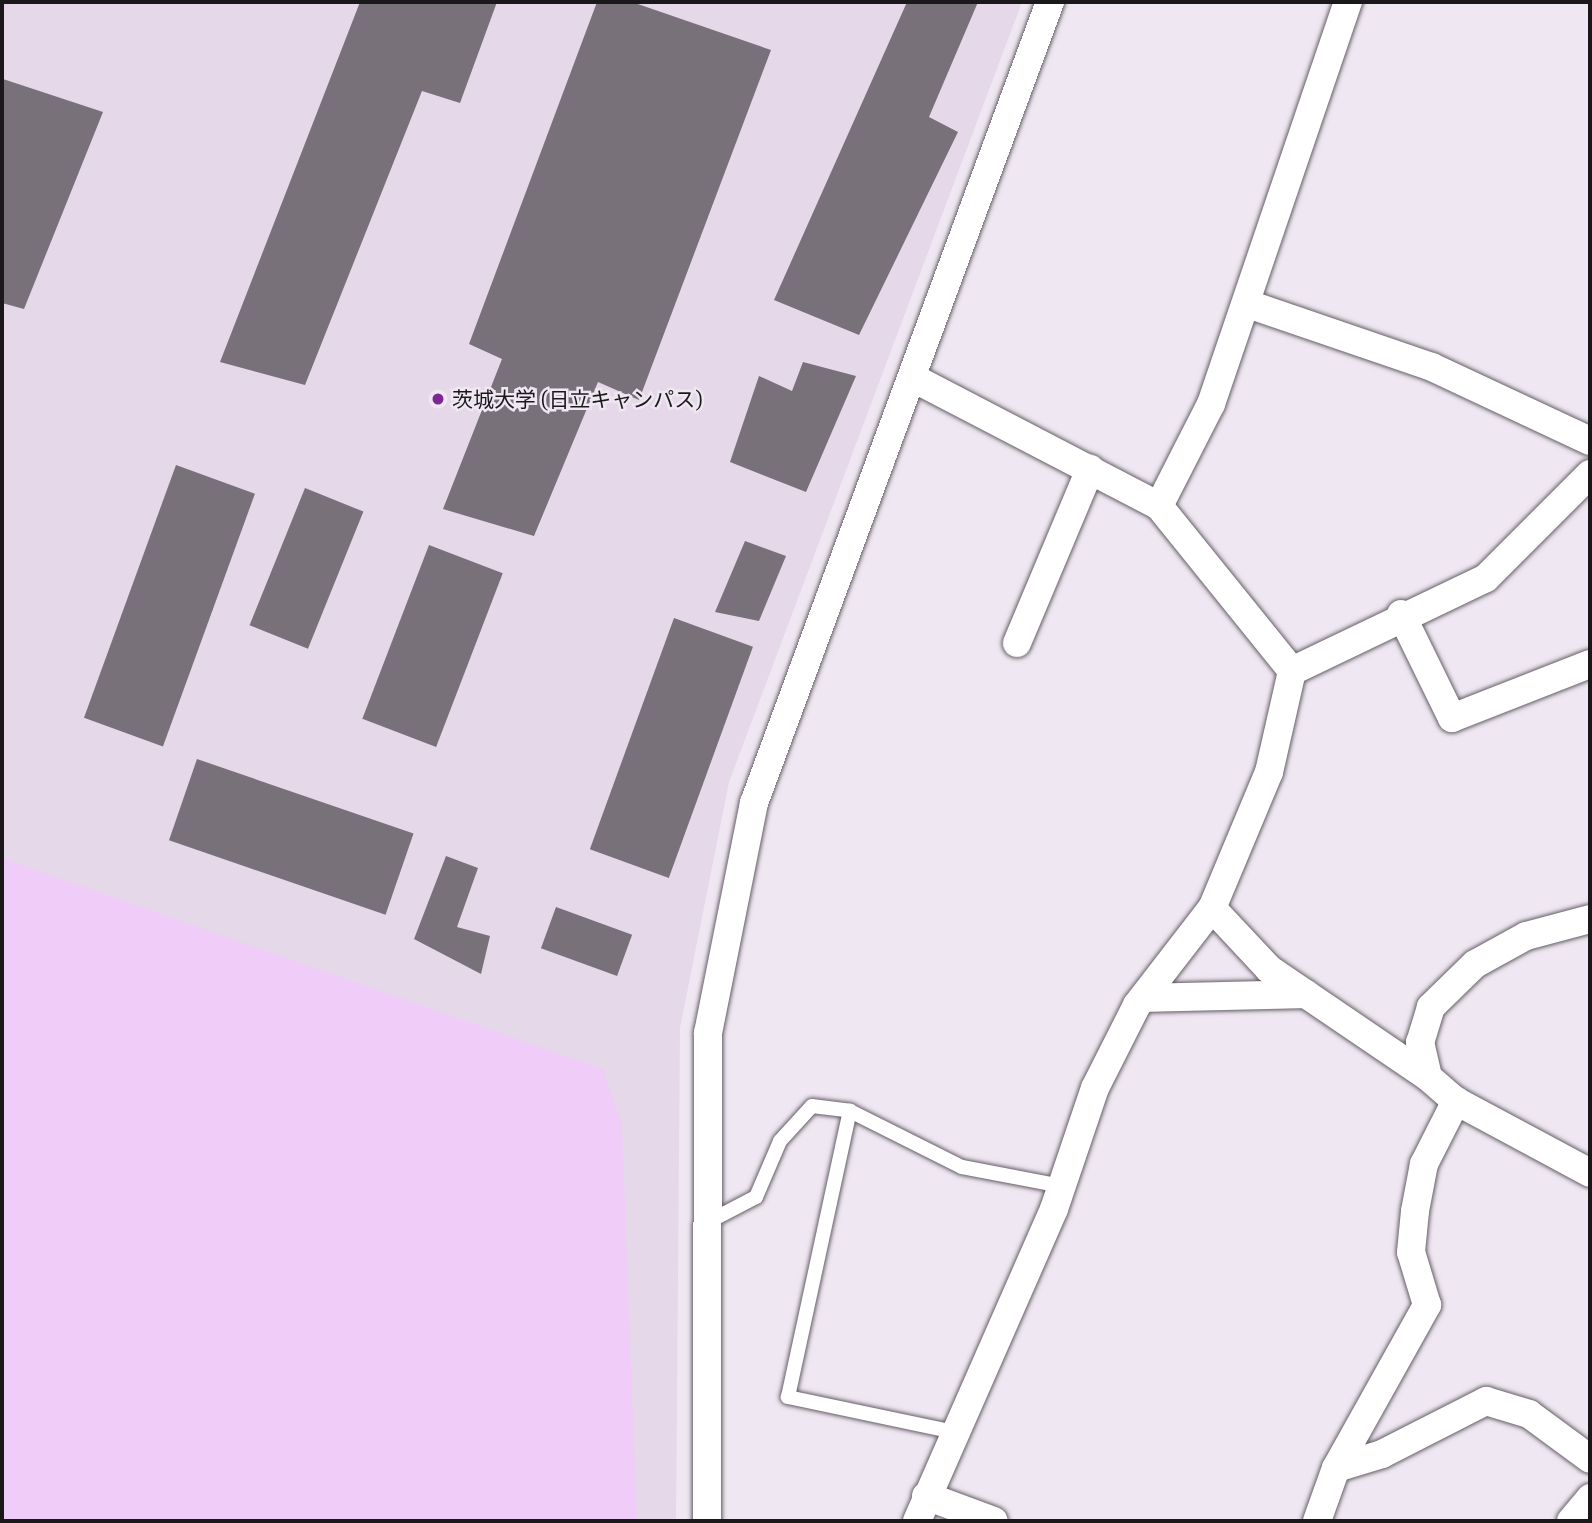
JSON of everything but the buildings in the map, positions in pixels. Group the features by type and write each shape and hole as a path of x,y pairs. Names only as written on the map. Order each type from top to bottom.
{"street":[{"path":"707,1521 708,1033 754,803 915,379 1050,2"},
{"path":"1159,506 1211,404 1248,304 1348,2"},
{"path":"1248,304 1432,366 1590,441"},
{"path":"915,379 1159,506 1292,671"},
{"path":"1017,643 1090,469"},
{"path":"994,1521 922,1509 1062,1186 1095,1088 1143,998 1212,908 1269,772 1292,671 1401,614 1486,578 1590,474"},
{"path":"1401,614 1452,719 1590,664"},
{"path":"1212,908 1269,969 1428,1077 1457,1101 1590,1173"},
{"path":"1428,1077 1420,1042 1431,1007 1475,964 1526,936 1590,919"},
{"path":"1143,998 1306,994"},
{"path":"1317,1521 1336,1468 1427,1305 1411,1252 1415,1210 1424,1164 1457,1101"},
{"path":"1336,1468 1382,1454 1486,1401 1529,1413 1590,1459"},
{"path":"1571,1521 1590,1498"}],"lane":[{"path":"708,1222 756,1197 780,1140 811,1106 850,1111 962,1167 1062,1186"},
{"path":"850,1111 788,1397 954,1432"}],"shaded area":[{"name":"茨城大学 (日立キャンパス)","path":"2,2 1022,2 729,782 680,1028 676,1521 2,1521"},
{"path":"2,858 603,1069 622,1125 637,1521 2,1521"}],"place":[{"name":"茨城大学 (日立キャンパス)","path":"438,399"}]}
